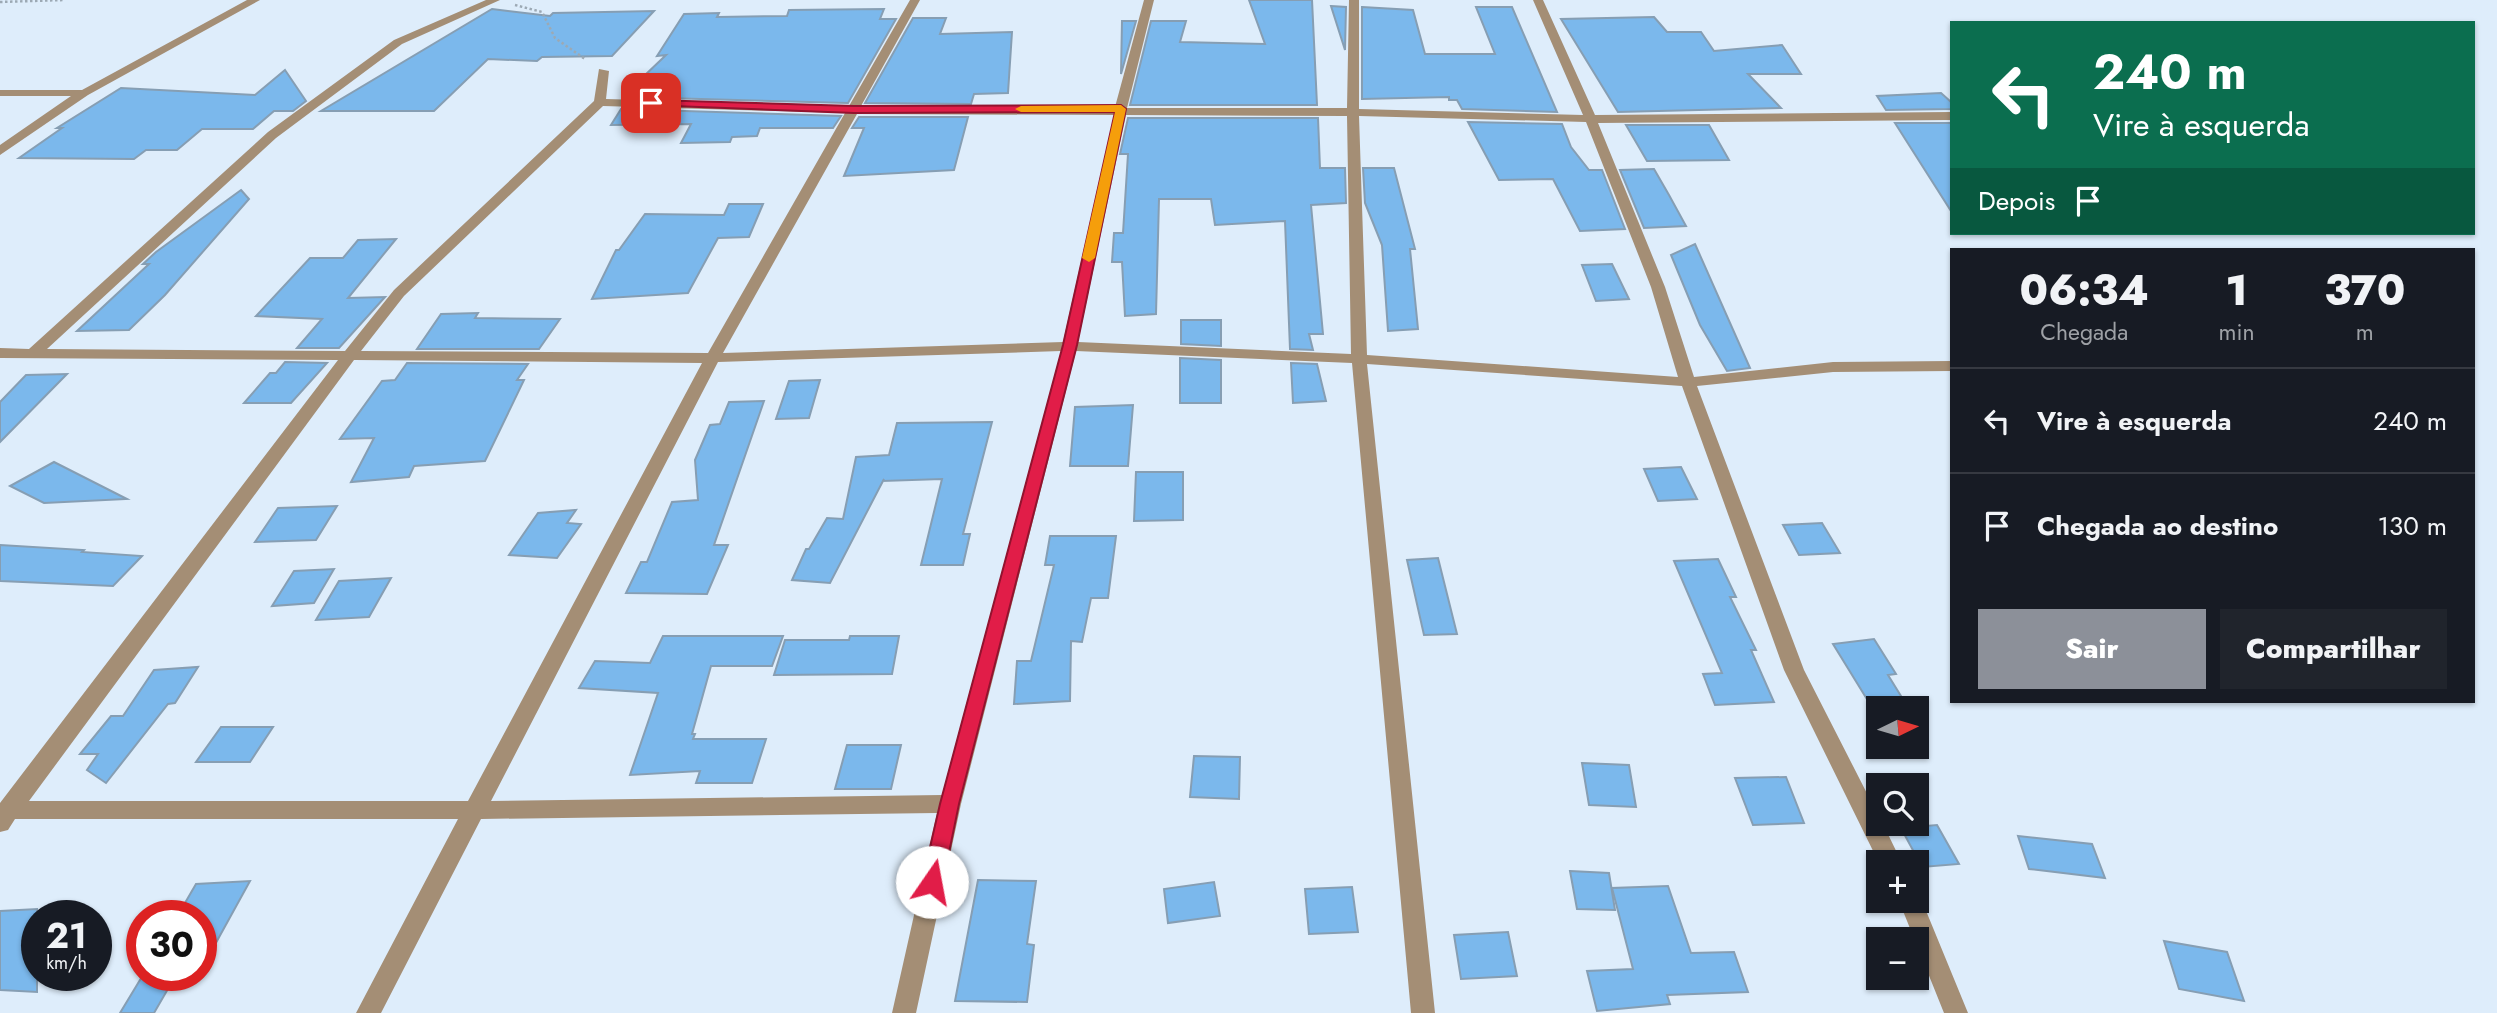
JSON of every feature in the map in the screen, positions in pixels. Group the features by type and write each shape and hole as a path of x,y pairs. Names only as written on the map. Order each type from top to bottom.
{"street":[{"path":"0,151 84,93 255,0"},
{"path":"368,1013 713,358 915,0"},
{"path":"904,1013 950,804 1070,345 1121,109 1149,0"},
{"path":"1354,0 1353,112 1359,359 1423,1013"},
{"path":"1538,0 1658,287 1688,382 1794,670 1884,850"},
{"path":"33,353 272,135 398,42 491,3"},
{"path":"4,814 399,293 600,102 603,71"},
{"path":"0,93 84,93"},
{"path":"600,102 854,110 1121,109 1590,119 1950,116"},
{"path":"0,353 713,358 1070,345 1359,359 1688,382 1833,367 1950,366"},
{"path":"4,814 950,804"},
{"path":"1915,913 1956,1013"}],"path":[{"path":"0,2 64,0"},
{"path":"491,3 520,5 542,12 555,38 603,71"}],"building":[{"path":"1249,0 1312,0 1317,105 1130,105 1151,21 1186,21 1180,42 1265,44"},
{"path":"1331,6 1346,7 1345,50"},
{"path":"1362,7 1413,10 1425,54 1495,54 1476,7 1512,7 1557,112 1462,109 1457,100 1449,100 1449,97 1362,99"},
{"path":"492,9 550,16 553,13 654,11 612,56 542,57 537,61 488,59 434,111 321,111"},
{"path":"884,9 880,19 896,19 848,103 629,97 641,79 666,55 657,56 684,14 719,13 717,17 787,16 789,10"},
{"path":"1654,17 1667,32 1701,32 1714,51 1782,45 1801,74 1748,74 1781,108 1618,112 1561,19"},
{"path":"913,18 946,18 940,34 1012,32 1008,93 974,94 971,104 865,103"},
{"path":"1122,21 1136,21 1121,74"},
{"path":"285,70 306,101 293,111 274,111 253,129 202,129 177,150 146,150 134,159 19,158 62,128 57,128 121,88 255,95"},
{"path":"1941,93 1950,101 1950,109 1886,110 1877,96"},
{"path":"621,109 841,116 833,128 760,128 757,136 732,137 730,142 681,143 691,124 611,125"},
{"path":"859,117 968,117 954,170 844,176 864,128 852,128"},
{"path":"1128,118 1318,118 1320,168 1345,168 1346,203 1311,205 1323,334 1309,334 1313,350 1290,349 1285,221 1215,225 1211,199 1159,199 1156,314 1125,316 1122,262 1112,262 1114,233 1123,233 1128,154 1120,154"},
{"path":"1468,122 1562,124 1571,147 1589,170 1602,170 1625,229 1580,231 1553,179 1499,180"},
{"path":"1895,123 1950,123 1950,209"},
{"path":"1626,125 1709,125 1729,160 1647,161"},
{"path":"1363,168 1394,168 1415,249 1410,249 1418,329 1388,331 1382,245 1365,203"},
{"path":"1654,169 1686,226 1644,228 1620,170"},
{"path":"241,190 249,199 165,295 129,330 77,331 149,264 143,264 156,252"},
{"path":"729,204 763,204 749,237 718,238 688,293 592,299 616,250 619,250 645,214 724,215"},
{"path":"396,239 348,298 385,297 339,348 297,348 322,319 256,316 310,258 343,258 358,240"},
{"path":"1695,244 1750,368 1727,371 1700,325 1671,255"},
{"path":"1612,264 1629,299 1596,301 1582,265"},
{"path":"478,313 475,318 560,319 539,349 417,349 441,314"},
{"path":"1181,320 1221,320 1221,346 1181,344"},
{"path":"1180,358 1221,360 1221,403 1180,403"},
{"path":"285,362 327,363 291,403 244,403 270,373 276,373"},
{"path":"407,363 528,364 517,380 524,380 485,461 414,466 409,477 351,482 374,438 340,439 382,381 395,380"},
{"path":"1291,363 1317,364 1326,401 1293,403"},
{"path":"67,374 0,442 0,402 26,375"},
{"path":"820,380 809,418 776,419 789,381"},
{"path":"764,401 714,545 728,545 707,594 626,593 641,562 647,562 672,502 698,500 695,460 710,425 720,424 729,402"},
{"path":"1133,405 1128,466 1070,466 1075,407"},
{"path":"992,422 963,534 970,534 963,565 921,565 942,479 883,481 884,479 830,583 792,580 806,549 809,549 827,518 843,519 856,457 889,455 897,423"},
{"path":"54,462 127,499 44,503 10,486"},
{"path":"1681,467 1697,499 1658,501 1644,469"},
{"path":"1136,472 1183,472 1183,520 1134,521"},
{"path":"337,506 316,540 255,542 278,508"},
{"path":"576,510 567,523 581,524 557,558 509,555 538,513"},
{"path":"1822,523 1840,553 1799,555 1783,525"},
{"path":"1050,536 1116,536 1108,598 1091,598 1082,642 1071,641 1070,701 1014,704 1017,661 1031,661 1054,565 1045,565"},
{"path":"0,545 142,556 113,586 0,581"},
{"path":"1438,558 1457,634 1424,635 1407,560"},
{"path":"1718,559 1736,597 1730,597 1756,650 1751,650 1774,702 1715,705 1703,674 1722,673 1674,561"},
{"path":"334,569 314,603 272,606 294,571"},
{"path":"391,578 369,617 316,620 339,581"},
{"path":"663,636 783,636 772,666 711,666 692,734 695,734 693,739 766,739 752,783 696,783 700,771 630,775 658,693 579,688 595,661 650,663"},
{"path":"850,636 899,636 892,674 774,675 785,640 849,640"},
{"path":"1874,639 1896,674 1888,675 1901,696 1866,698 1833,644"},
{"path":"198,667 175,703 168,704 106,783 87,770 98,754 80,754 111,716 123,716 154,670"},
{"path":"221,727 273,727 250,762 196,762"},
{"path":"847,745 901,745 891,789 835,789"},
{"path":"1194,756 1240,757 1239,799 1190,797"},
{"path":"1582,763 1629,765 1636,807 1589,805"},
{"path":"1786,777 1804,823 1753,825 1735,778"},
{"path":"1937,825 1959,864 1929,866 1929,850 1913,850 1905,836 1929,836 1929,826"},
{"path":"2018,836 2092,844 2105,878 2029,869"},
{"path":"1570,871 1609,873 1615,910 1577,909"},
{"path":"978,880 1036,881 1027,944 1034,945 1027,1002 955,1001"},
{"path":"250,881 217,941 217,900 187,900 196,884"},
{"path":"1214,882 1220,916 1168,923 1164,889"},
{"path":"1668,886 1691,953 1734,952 1748,992 1667,995 1670,1004 1597,1011 1587,971 1633,969 1612,888"},
{"path":"1352,887 1358,932 1309,934 1305,889"},
{"path":"21,910 21,991 37,992 0,990 0,911"},
{"path":"1508,932 1517,976 1461,979 1454,935"},
{"path":"2164,941 2227,952 2244,1001 2179,989"},
{"path":"133,991 167,991 154,1013 120,1013"}],"slow traffic":[{"path":"1021,109 1121,109 1089,258"}],"route":[{"path":"651,103 854,110 1121,109 1070,345 932,882"}]}
